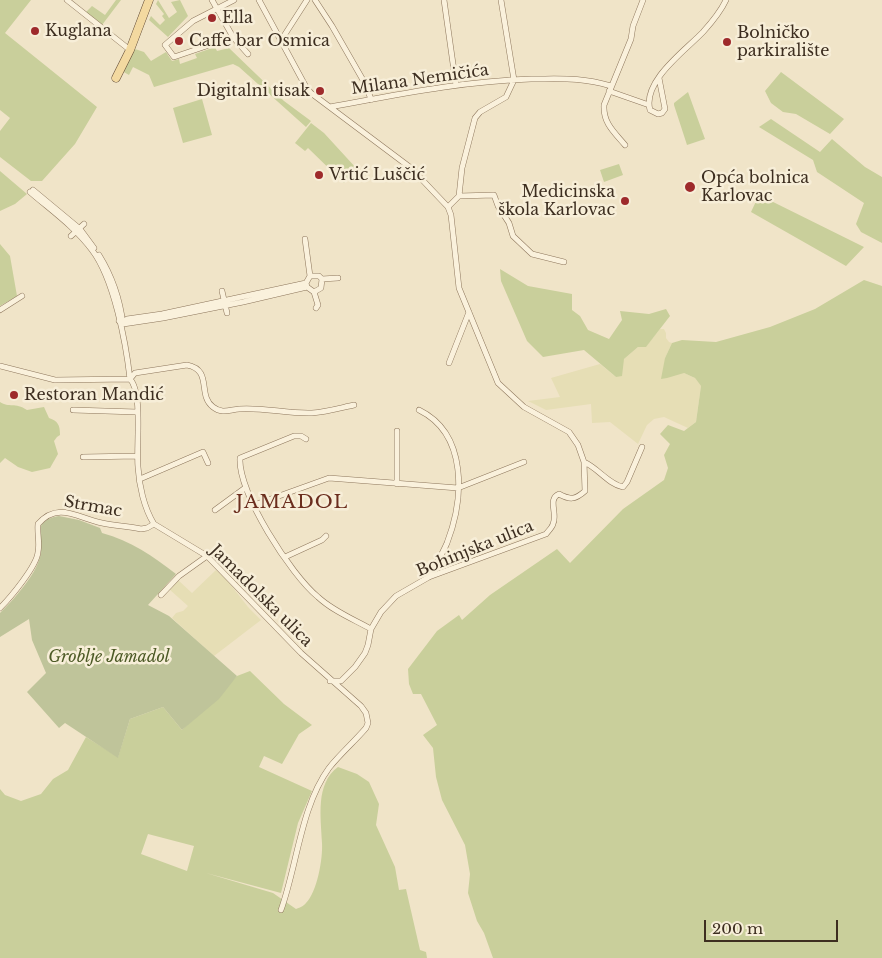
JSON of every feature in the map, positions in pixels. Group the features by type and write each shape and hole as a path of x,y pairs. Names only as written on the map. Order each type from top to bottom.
{"main road":[{"path":"116,78 130,50 149,0"}],"street":[{"path":"67,0 130,50"},
{"path":"212,0 233,37 248,54"},
{"path":"233,37 174,58 165,45 193,21 234,0"},
{"path":"259,0 306,88 411,168 448,207 451,215 459,288 498,383 524,407 569,432 578,445 584,462 592,465 617,486 623,487 627,482 642,447"},
{"path":"280,42 307,0"},
{"path":"315,0 367,87 371,100"},
{"path":"444,0 456,86"},
{"path":"448,207 459,196 462,168 475,118 480,112 506,97 514,80 501,0"},
{"path":"625,145 607,123 603,114 604,105 631,39 633,26 643,0"},
{"path":"649,105 653,89 659,78 674,59 703,32 726,0"},
{"name":"Milana Nemičića","path":"330,107 456,86 514,80 578,78 610,88 649,105 650,110 654,113 662,113 665,108 659,78"},
{"path":"32,191 78,230 106,265 115,289 122,314 122,334 130,379 135,388 137,456 140,479 149,515 154,524"},
{"path":"459,196 494,195 498,206 509,223 513,236 532,254 564,262"},
{"path":"71,236 84,224"},
{"path":"78,230 102,267 121,322"},
{"path":"305,239 313,276"},
{"path":"121,322 163,318 307,285 313,276"},
{"path":"313,276 319,276 322,281"},
{"path":"316,308 318,305 316,293 322,281 338,278"},
{"path":"307,285 316,293"},
{"path":"222,291 227,313"},
{"path":"0,310 22,296"},
{"path":"121,322 127,319 225,303"},
{"path":"449,363 469,311"},
{"path":"122,314 127,319"},
{"path":"0,366 55,380 130,379 135,373 187,365 195,367 202,374 211,406 224,412 251,408 282,412 314,413 354,405"},
{"path":"73,410 137,412"},
{"path":"419,410 430,415 447,435 457,458 457,504 451,531 430,577"},
{"path":"396,431 397,484"},
{"path":"306,439 301,436 294,436 240,458 245,488 272,538 303,584 319,599 371,628"},
{"path":"140,479 203,452 208,464"},
{"path":"82,457 137,456"},
{"path":"254,505 329,478 458,488 524,462"},
{"name":"Bohinjska ulica","path":"330,681 342,681 355,667 368,645 371,628 380,612 396,596 430,577 546,534 553,525 555,516 553,500 555,496 559,494 569,499 577,498 585,491 584,462"},
{"path":"215,510 245,488"},
{"name":"Strmac","path":"0,608 14,593 37,559 38,524 44,517 60,512 101,523 141,529 154,524"},
{"name":"Jamadolska ulica","path":"154,524 207,556 277,630 330,681 361,706 366,713 368,723 355,741 329,769 306,815 289,887 281,910"},
{"path":"285,556 322,540 326,536"},
{"path":"161,596 179,576 207,556"}],"shaded area":[{"path":"660,329 664,329 666,338 672,343 665,358 684,373 695,378 701,386 696,422 688,428 664,417 654,419 647,425 638,444 610,422 592,423 591,404 546,410 528,401 560,397 551,378 600,364 616,377 624,359 638,347 646,346"},
{"path":"216,570 261,620 214,656 172,618 176,613 183,611 188,606 169,589 178,580 192,593"}],"green space":[{"path":"0,0 31,0 5,33 97,107 75,144 42,181 31,181 0,157 0,131 10,118 0,110"},
{"path":"116,0 121,0 102,25 86,12 92,6 105,15"},
{"path":"158,0 169,18 177,12 171,2 180,0 188,16 168,37 149,20 151,16 160,25 165,20 162,16 164,14 156,4"},
{"path":"215,47 217,51 229,48 284,101 311,121 306,127 239,67 233,64 154,87 149,75 133,67 129,75 122,71 132,48 144,52 151,61 166,52 172,61 179,59 180,64 197,58 195,54"},
{"path":"781,72 844,119 830,134 796,114 783,112 771,103 765,91"},
{"path":"688,92 705,139 687,145 674,103"},
{"path":"202,99 212,135 183,143 173,108"},
{"path":"771,119 820,152 832,139 865,167 882,177 882,243 861,232 856,224 864,203 817,172 813,160 759,127"},
{"path":"311,123 324,133 357,169 344,183 308,148 305,151 295,143"},
{"path":"619,164 623,175 604,182 600,170"},
{"path":"0,171 27,194 15,204 0,211"},
{"path":"759,195 864,247 846,266 751,212"},
{"path":"0,244 10,256 17,296 0,306"},
{"path":"500,269 528,286 572,294 572,310 580,316 588,330 609,339 622,320 620,311 649,314 666,309 670,316 646,347 638,347 624,359 622,376 616,377 584,350 543,357 527,341 501,281"},
{"path":"864,280 882,286 882,958 493,958 484,933 477,921 468,893 470,874 465,845 442,800 436,777 433,748 423,735 437,725 421,694 413,694 409,684 408,669 437,631 459,615 462,620 490,595 557,549 570,563 623,509 664,480 668,468 664,455 670,444 660,434 668,425 684,431 696,422 701,386 695,378 684,373 661,379 665,358 672,343 682,340 716,342 770,327 815,309"},
{"path":"0,402 6,405 19,406 27,410 44,407 49,418 58,424 60,435 54,441 58,454 50,468 32,472 18,467 5,458 0,463"},
{"name":"Groblje Jamadol","path":"59,516 79,520 100,528 102,533 123,540 159,561 176,574 148,605 169,616 237,676 219,699 182,730 163,707 130,719 118,758 65,723 59,728 27,692 46,673 32,640 29,619 0,637 0,613 25,585 39,560 41,525 48,519"},
{"path":"250,671 284,704 312,725 299,734 282,764 264,756 259,767 312,791 298,823 281,893 206,873 273,893 296,909 303,906 313,891 320,866 322,850 321,802 326,782 338,767 357,774 369,782 379,804 376,825 395,867 399,890 406,889 420,950 426,952 427,958 0,958 0,789 5,795 21,801 41,794 53,779 68,770 86,737 118,757 130,719 163,707 182,730 237,676","holes":["148,834 194,846 187,871 141,854"]}],"place":[{"name":"Ella","path":"212,18"},
{"name":"Kuglana","path":"35,31"},
{"name":"Caffe bar Osmica","path":"179,41"},
{"name":"Bolničko parkiralište","path":"727,42"},
{"name":"Digitalni tisak","path":"320,91"},
{"name":"Vrtić Luščić","path":"319,175"},
{"name":"Opća bolnica Karlovac","path":"690,187"},
{"name":"Medicinska škola Karlovac","path":"625,201"},
{"name":"Restoran Mandić","path":"14,395"}],"district":[{"name":"JAMADOL","path":"292,503"}]}
